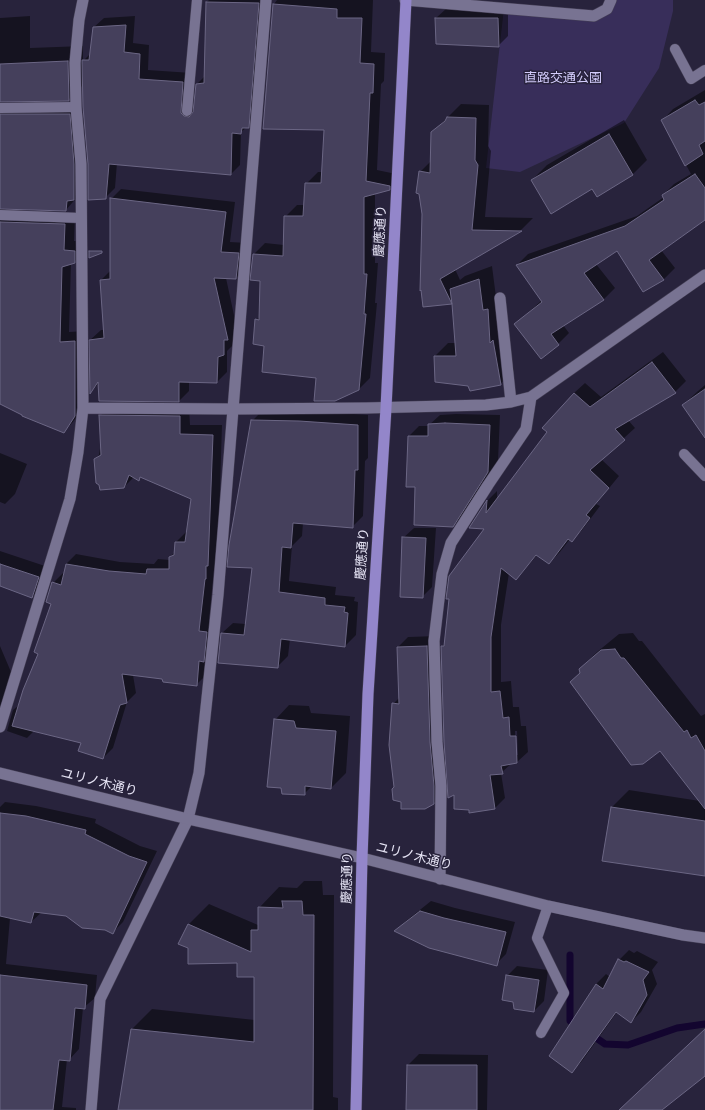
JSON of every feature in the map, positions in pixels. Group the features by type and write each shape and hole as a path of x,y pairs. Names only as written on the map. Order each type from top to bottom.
{"main road":[{"name":"慶應通り","path":"356,1110 362,858 368,694 386,408 406,0"}],"street":[{"path":"0,727 70,499 78,452 83,408 81,164 76,107 75,63 79,20 83,0"},
{"path":"91,1110 100,999 188,820 199,773 218,595 266,0"},
{"path":"406,0 594,16 608,9 611,0"},
{"path":"83,408 386,408 486,405 511,402 531,397 705,275"},
{"path":"500,298 511,402"},
{"path":"440,879 441,786 437,742 434,641 442,574 451,543 488,485 526,430 531,397"},
{"name":"ユリノ木通り","path":"0,773 188,820 362,858 548,906 683,935 705,938"}],"lane":[{"path":"187,111 196,0"},
{"path":"675,49 691,79 705,70"},
{"path":"0,108 76,107"},
{"path":"0,215 81,218"},
{"path":"684,454 705,476"},
{"path":"541,1032 564,994 537,938 548,906"}],"green space":[{"name":"直路交通公園","path":"611,0 673,0 673,11 659,68 624,123 520,172 486,168 504,8 594,16"}],"building":[{"path":"206,2 259,3 249,128 242,128 241,134 232,133 231,175 109,164 106,199 88,200 88,164 83,107 82,60 89,60 93,27 126,25 124,52 140,54 139,79 183,82 181,113 184,116 189,117 193,112 196,84 204,83"},
{"path":"273,4 337,9 337,18 362,18 360,63 374,64 373,93 370,93 366,181 390,186 390,190 364,197 364,274 367,274 364,314 366,314 359,390 335,401 314,401 316,378 262,372 264,346 253,344 255,319 259,320 260,281 250,280 253,254 283,256 284,216 303,216 305,183 321,183 324,130 263,129"},
{"path":"435,18 498,18 499,47 436,44"},
{"path":"68,61 69,101 0,102 0,64"},
{"path":"695,100 699,105 705,102 705,141 699,145 703,154 685,166 661,120"},
{"path":"0,114 70,114 74,164 74,200 67,201 66,211 0,209"},
{"path":"447,117 476,118 475,160 478,165 472,230 522,231 440,279 452,304 423,307 421,290 420,291 422,214 419,194 416,193 419,171 430,173 431,132 445,121"},
{"path":"609,134 633,175 597,197 592,189 551,214 531,180"},
{"path":"695,174 705,188 705,220 649,260 664,280 643,292 617,251 584,273 604,300 551,334 559,345 541,359 514,324 542,302 516,265 625,226 664,200 662,195"},
{"path":"110,198 226,212 221,252 239,253 236,279 214,278 228,340 224,340 224,355 218,357 217,383 179,382 179,402 99,401 98,382 90,394 89,340 104,338 100,280 110,279"},
{"path":"0,222 65,224 64,250 75,251 75,263 62,267 60,342 75,341 75,416 64,433 22,416 0,404"},
{"path":"89,251 102,251 102,253 89,258"},
{"path":"479,279 483,310 488,309 490,343 493,340 501,385 470,391 468,386 435,382 434,356 456,356 450,289"},
{"path":"652,362 676,393 615,429 625,440 590,470 609,488 586,515 590,518 572,542 568,539 549,564 536,555 516,580 501,568 491,637 491,692 500,691 503,718 509,717 510,736 516,736 517,763 501,766 503,774 490,775 495,809 469,813 469,810 454,809 454,795 448,798 444,742 441,646 444,646 449,599 446,599 449,576 484,529 469,528 487,500 486,513 547,432 542,428 574,393 590,407"},
{"path":"705,389 705,438 682,405"},
{"path":"99,415 180,416 180,434 213,435 208,566 206,566 206,579 199,631 207,632 204,662 199,661 197,686 163,682 162,679 122,674 127,703 120,705 103,759 78,751 81,743 12,726 23,690 38,654 34,652 51,604 46,602 52,582 61,585 66,564 109,571 146,574 147,569 169,569 169,557 174,555 175,542 185,542 191,499 140,477 139,481 129,475 124,488 100,490 99,485 96,483 94,459 101,455"},
{"path":"251,420 299,421 358,425 358,470 355,470 353,528 293,523 291,548 282,547 279,592 325,598 325,605 345,607 344,612 348,613 345,647 281,639 278,668 218,663 221,633 244,635 252,568 227,567 229,545"},
{"path":"445,423 490,425 488,472 453,527 414,525 415,487 406,487 408,436 428,436 428,424"},
{"path":"402,537 426,538 423,598 400,597"},
{"path":"0,564 39,577 32,598 0,586"},
{"path":"427,646 430,742 434,804 425,809 401,809 401,802 393,800 392,789 394,787 389,745 392,703 399,704 397,647"},
{"path":"615,649 684,732 687,730 691,738 696,735 705,751 705,809 660,751 643,764 631,765 570,682 580,673 579,669 601,650"},
{"path":"274,719 294,721 296,728 336,731 331,789 305,786 305,795 282,794 281,788 267,787"},
{"path":"611,807 705,821 705,876 602,861"},
{"path":"0,813 26,816 86,830 85,834 129,856 147,862 113,934 105,930 82,928 66,916 34,912 31,923 0,916"},
{"path":"282,901 302,901 303,915 314,915 313,1110 118,1110 131,1029 254,1042 254,977 237,977 237,963 188,964 188,948 178,944 188,924 251,952 251,930 258,930 258,907 283,908"},
{"path":"420,911 506,932 497,966 429,948 394,931"},
{"path":"618,959 624,962 626,961 649,972 643,980 647,995 631,1023 616,1012 572,1073 549,1056 596,984 603,989"},
{"path":"0,975 87,985 85,1009 75,1008 70,1061 59,1060 53,1110 0,1110"},
{"path":"506,975 539,980 534,1012 514,1009 513,1002 502,1000"},
{"path":"705,1029 705,1076 662,1110 619,1110"},
{"path":"407,1065 477,1065 477,1110 406,1110"}],"waterway":[{"path":"570,955 570,1021 579,1026"},
{"path":"589,1033 605,1044 628,1045 677,1028 705,1024"}]}
